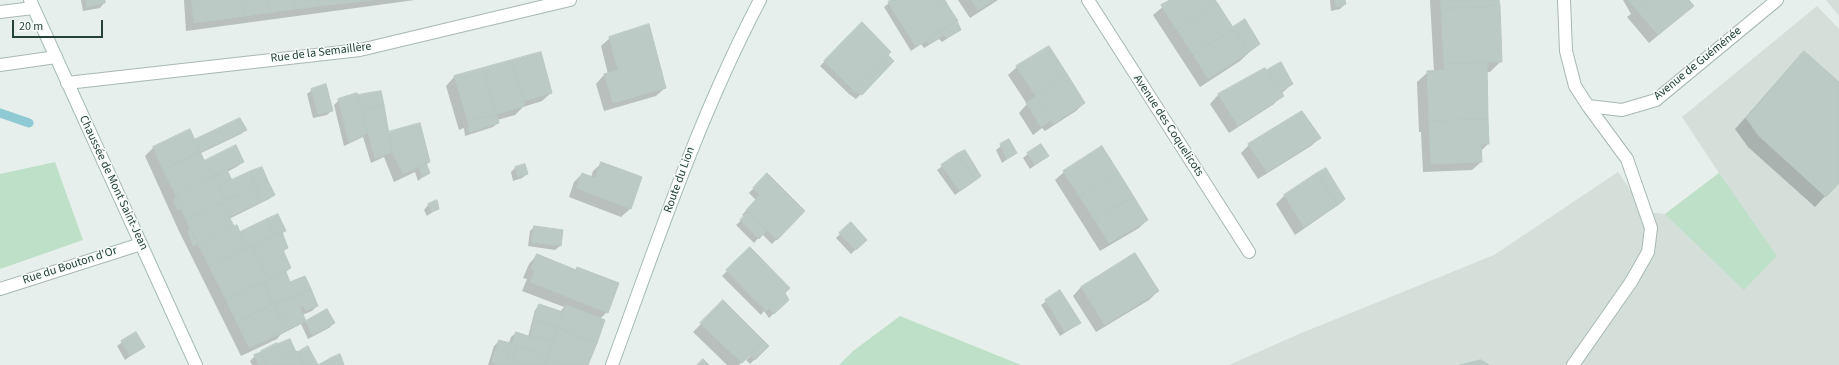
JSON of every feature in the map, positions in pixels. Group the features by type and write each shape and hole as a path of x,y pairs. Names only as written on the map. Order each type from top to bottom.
{"street":[{"name":"Rue de la Semaillère","path":"67,82 360,50 570,0"},
{"name":"Route du Lion","path":"612,365 705,114 733,50 760,0"},
{"name":"Avenue des Coquelicots","path":"1088,0 1249,252"},
{"path":"1564,0 1566,51 1575,86 1627,159 1651,228 1648,252 1631,282 1574,365"},
{"name":"Avenue de Guéménée","path":"1588,106 1622,110 1656,100 1777,0"},
{"name":"Chaussée de Mont Saint-Jean","path":"32,4 196,365"},
{"path":"0,12 32,4"},
{"path":"0,65 56,57"},
{"name":"Rue du Bouton d'Or","path":"0,289 141,244"}],"shaded area":[{"path":"1826,0 1839,0 1839,16"},
{"path":"1817,6 1839,29 1839,365 1229,365 1299,334 1494,255 1618,172 1646,212 1665,214 1719,173 1682,117"}],"green space":[{"path":"55,162 83,240 0,269 0,174"},
{"path":"1719,173 1777,256 1744,290 1665,214"},
{"path":"900,316 1021,365 839,365 853,351"}],"building":[{"path":"86,0 105,0 105,3 87,7"},
{"path":"192,0 242,0 245,16 194,23"},
{"path":"242,0 268,0 269,13 245,16"},
{"path":"268,0 294,0 295,9 269,13"},
{"path":"294,0 319,0 320,6 295,9"},
{"path":"319,0 345,0 346,3 320,6"},
{"path":"345,0 372,0 346,3"},
{"path":"891,0 934,0 940,8 947,4 958,21 916,47 888,2"},
{"path":"934,0 945,0 947,4 940,8"},
{"path":"972,0 994,0 978,10"},
{"path":"1170,0 1215,0 1218,4 1177,30 1161,5"},
{"path":"1335,0 1345,0 1346,4 1336,7"},
{"path":"1441,0 1499,0 1500,6 1441,9"},
{"path":"1629,0 1645,0 1635,8"},
{"path":"1645,0 1689,0 1694,6 1658,35 1635,8"},
{"path":"1218,4 1234,29 1193,54 1177,30"},
{"path":"1500,6 1502,62 1444,63 1441,9"},
{"path":"1245,19 1260,44 1249,52 1233,27"},
{"path":"957,21 961,30 947,38 944,35 929,44 926,40"},
{"path":"862,22 891,52 853,90 824,61"},
{"path":"649,24 666,88 613,103 604,74 618,70 609,37"},
{"path":"1234,29 1249,52 1208,79 1193,54"},
{"path":"1049,46 1067,74 1035,95 1016,66"},
{"path":"1804,51 1839,82 1839,183 1826,197 1759,136 1746,118"},
{"path":"541,52 552,93 524,101 512,60"},
{"path":"888,55 894,61 862,95 853,90"},
{"path":"512,60 525,106 497,114 483,68"},
{"path":"1281,62 1293,84 1281,91 1267,70"},
{"path":"1444,63 1487,63 1488,119 1429,121 1427,71 1445,70"},
{"path":"483,68 497,114 468,122 454,76"},
{"path":"1265,68 1284,96 1238,126 1218,94"},
{"path":"1067,74 1085,103 1053,124 1035,95"},
{"path":"326,84 333,111 318,114 311,89"},
{"path":"381,91 384,105 362,111 358,95"},
{"path":"357,93 367,133 349,143 338,99"},
{"path":"1036,97 1051,120 1041,127 1026,103"},
{"path":"384,105 392,152 375,159 362,111"},
{"path":"1302,111 1321,138 1267,172 1248,144"},
{"path":"497,114 499,123 469,132 468,122"},
{"path":"240,118 247,130 200,152 194,140"},
{"path":"1488,119 1489,144 1481,144 1482,162 1431,164 1429,121"},
{"path":"420,123 430,162 403,174 392,152 388,132"},
{"path":"190,129 200,152 163,170 153,147"},
{"path":"1009,139 1017,153 1007,159 1000,144"},
{"path":"1041,144 1049,156 1035,165 1027,153"},
{"path":"236,145 244,162 212,176 204,161"},
{"path":"1102,146 1119,173 1079,196 1063,171"},
{"path":"965,150 981,176 976,180 957,154"},
{"path":"200,152 212,176 175,194 163,170"},
{"path":"957,154 976,180 960,191 941,165"},
{"path":"601,162 642,177 631,209 576,188 582,173 595,178"},
{"path":"426,163 430,173 423,177 419,167"},
{"path":"525,164 528,174 518,177 515,167"},
{"path":"262,167 268,181 255,187 251,171"},
{"path":"1326,168 1345,199 1338,205 1317,173"},
{"path":"227,170 232,180 219,186 214,177"},
{"path":"251,171 255,187 226,201 219,186"},
{"path":"767,173 805,211 777,240 746,210 760,195 753,188"},
{"path":"1119,173 1134,197 1094,219 1079,196"},
{"path":"1317,173 1338,205 1304,227 1284,195"},
{"path":"214,176 226,201 186,220 175,194"},
{"path":"268,181 275,195 261,202 255,187"},
{"path":"255,187 261,202 229,217 222,203"},
{"path":"176,196 182,210 177,209 174,201"},
{"path":"1134,197 1148,220 1109,243 1094,219"},
{"path":"437,200 439,209 432,212 428,204"},
{"path":"222,203 234,226 198,244 186,220"},
{"path":"748,212 767,230 759,239 740,220"},
{"path":"278,214 286,231 275,235 267,219"},
{"path":"267,219 275,235 247,248 240,232"},
{"path":"851,222 867,240 856,250 839,233"},
{"path":"237,225 247,249 209,266 198,244"},
{"path":"534,226 563,230 561,246 532,242"},
{"path":"191,230 198,244 193,246 188,231"},
{"path":"282,232 288,248 283,250 291,268 269,281 252,246"},
{"path":"252,246 269,281 263,282 226,300 209,266"},
{"path":"750,247 790,288 766,311 726,270"},
{"path":"1135,253 1159,291 1105,325 1081,287"},
{"path":"537,254 576,270 577,267 619,283 608,313 530,282 535,271 531,269"},
{"path":"286,272 290,282 305,276 311,289 274,305 263,283"},
{"path":"263,282 273,304 237,323 226,300"},
{"path":"311,289 318,306 306,311 303,306 280,317 274,305"},
{"path":"1060,290 1081,323 1065,332 1045,300"},
{"path":"785,293 789,300 774,314 769,308"},
{"path":"723,300 764,341 742,363 700,323"},
{"path":"273,304 286,331 249,348 237,323"},
{"path":"539,304 563,312 558,328 534,319"},
{"path":"566,305 605,320 597,343 558,328"},
{"path":"300,308 306,321 286,331 280,317"},
{"path":"327,309 335,323 312,335 306,321"},
{"path":"534,319 558,328 553,341 536,336 535,340 531,337"},
{"path":"558,328 597,343 588,365 565,365 547,357"},
{"path":"136,332 145,347 130,356 121,341"},
{"path":"516,332 531,337 535,340 536,336 553,341 547,357 517,346 512,361 507,358 510,351 505,348 506,342 512,343"},
{"path":"290,339 296,352 285,357 278,344"},
{"path":"499,340 506,342 505,348 510,351 507,358 523,365 497,365 492,362"},
{"path":"764,341 769,346 755,360 750,355"},
{"path":"277,343 285,357 297,351 304,365 266,365 261,351"},
{"path":"308,346 318,365 304,365 298,352"},
{"path":"517,346 547,357 545,365 523,365 512,361"},
{"path":"262,352 267,365 259,365 254,355"},
{"path":"340,354 344,365 332,365 329,359"},
{"path":"547,357 565,365 545,365"},
{"path":"329,359 332,365 318,365"},
{"path":"703,359 709,365 697,365"},
{"path":"1481,360 1489,365 1460,365"}],"waterway":[{"path":"0,113 29,123"}]}
